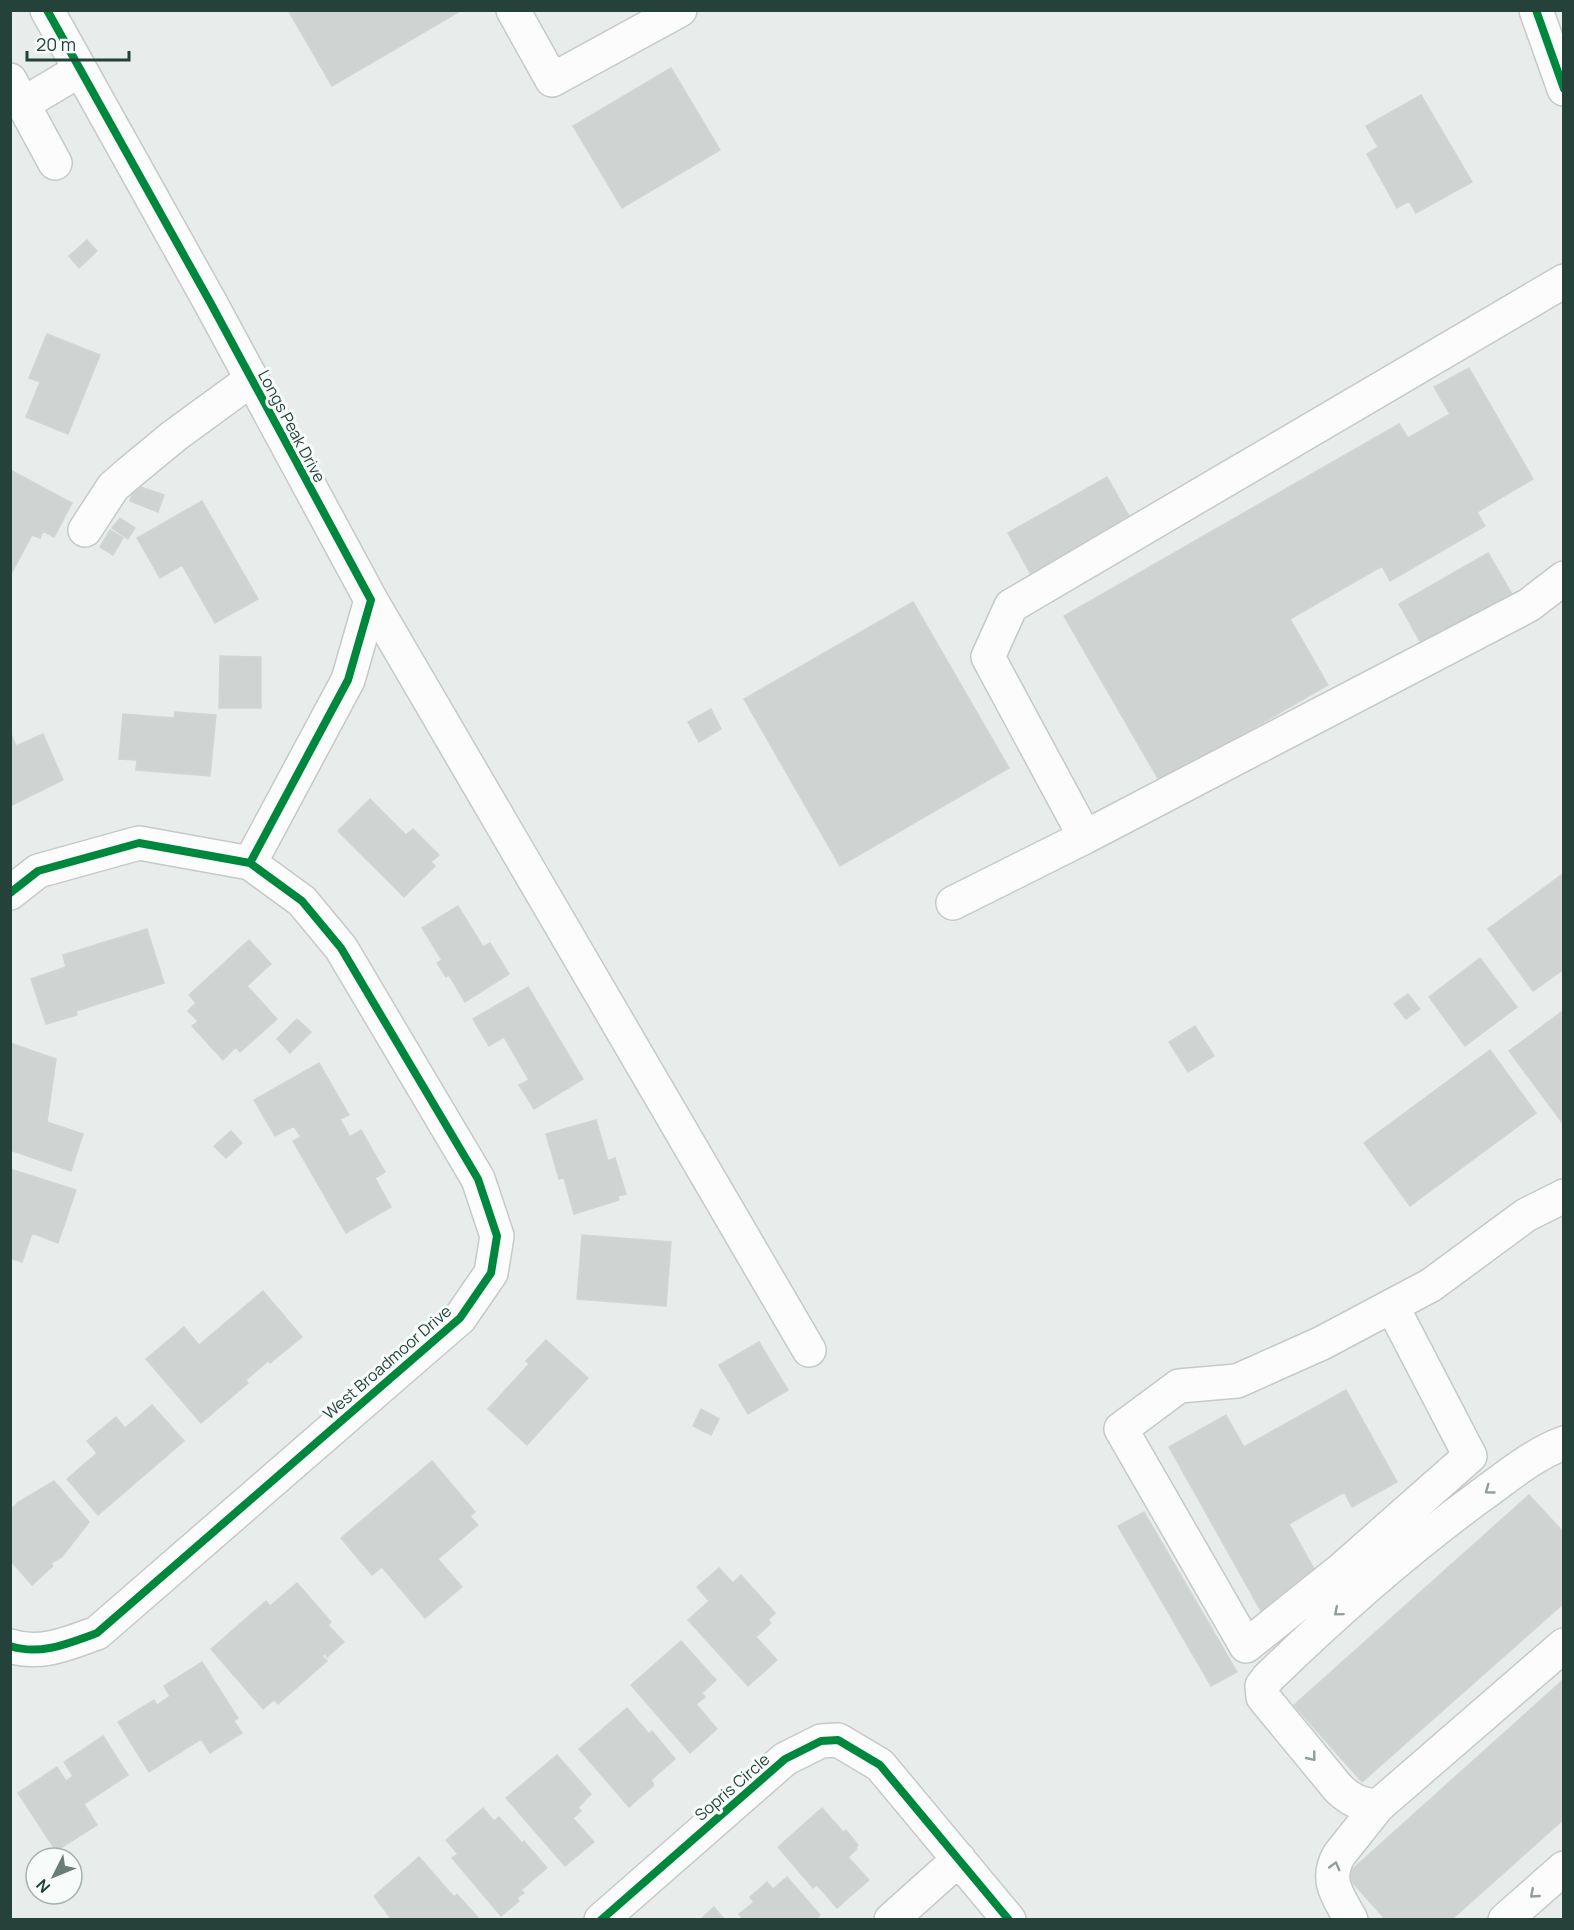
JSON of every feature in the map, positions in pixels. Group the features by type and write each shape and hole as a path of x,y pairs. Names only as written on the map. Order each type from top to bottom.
{"street":[{"name":"Longs Peak Drive","path":"47,10 252,379 371,600 809,1350"},
{"path":"513,10 552,80 680,10"},
{"path":"1536,10 1563,89"},
{"path":"55,163 17,92 80,70"},
{"path":"1085,837 988,657 1011,606 1563,281"},
{"path":"85,530 113,488 128,474 174,436 252,379"},
{"path":"953,903 1085,837 1529,605 1563,578"},
{"path":"10,892 38,871 139,843 250,863 348,680 371,600"},
{"name":"West Broadmoor Drive","path":"10,1646 21,1649 50,1649 97,1633 460,1317 491,1273 497,1236 478,1179 341,948 302,901 250,863"},
{"path":"1392,1306 1470,1456 1342,1569 1246,1646 1121,1429 1179,1386 1237,1381 1322,1343 1431,1285 1526,1215 1563,1196"},
{"path":"1378,1806 1363,1805 1348,1798 1338,1788 1263,1697 1262,1686 1327,1620 1457,1513 1550,1449"},
{"path":"1351,1920 1332,1885 1334,1862 1378,1806 1563,1645"},
{"name":"Sopris Circle","path":"601,1920 785,1759 821,1741 838,1740 880,1765 1010,1920"},
{"path":"891,1920 958,1859"},
{"path":"1505,1920 1563,1868"}],"building":[{"path":"288,10 462,10 332,86"},
{"path":"671,68 720,150 622,208 573,126"},
{"path":"1421,95 1472,182 1416,213 1409,201 1397,208 1367,154 1378,147 1366,126"},
{"path":"87,240 97,251 79,268 69,256"},
{"path":"47,334 100,355 68,434 26,417 40,382 29,378"},
{"path":"1469,368 1533,479 1477,512 1485,526 1390,581 1382,566 1290,619 1328,685 1160,782 1064,616 1399,424 1408,438 1450,414 1434,387"},
{"path":"12,471 72,503 54,537 43,531 40,538 32,535 10,576"},
{"path":"1107,477 1133,523 1034,580 1008,533"},
{"path":"135,485 164,495 158,512 130,501"},
{"path":"202,501 258,599 215,623 182,565 160,578 137,538"},
{"path":"120,518 135,528 128,539 112,528"},
{"path":"110,530 123,538 113,555 100,547"},
{"path":"1488,553 1512,594 1422,645 1399,604"},
{"path":"913,602 1009,768 840,866 744,699"},
{"path":"220,656 261,657 261,708 219,708"},
{"path":"711,709 721,729 699,742 688,722"},
{"path":"175,712 216,715 210,776 136,770 137,760 119,759 123,714 174,718"},
{"path":"43,734 63,780 10,806 10,737 12,736 16,746"},
{"path":"370,799 406,835 413,829 439,855 431,862 435,866 404,897 338,831"},
{"path":"1564,873 1564,969 1533,991 1488,929"},
{"path":"458,906 483,947 490,943 509,974 465,1002 449,975 446,977 437,963 442,960 422,928"},
{"path":"147,929 164,983 76,1011 77,1015 46,1024 31,979 66,967 63,955"},
{"path":"249,940 271,964 247,986 277,1019 240,1052 236,1047 223,1060 192,1026 198,1021 188,1011 196,1003 189,995"},
{"path":"1480,958 1517,1007 1465,1046 1429,997"},
{"path":"528,987 583,1079 534,1109 519,1085 529,1080 504,1037 489,1046 473,1019"},
{"path":"1408,994 1420,1009 1406,1019 1394,1004"},
{"path":"1564,1010 1564,1125 1509,1051"},
{"path":"297,1019 311,1032 290,1053 277,1039"},
{"path":"1195,1026 1214,1056 1188,1072 1169,1042"},
{"path":"10,1043 56,1059 47,1122 83,1134 71,1171 10,1150"},
{"path":"1490,1050 1536,1113 1410,1206 1364,1143"},
{"path":"319,1063 349,1115 340,1119 350,1137 361,1130 385,1172 375,1178 391,1207 346,1233 293,1141 301,1137 294,1126 275,1136 254,1100"},
{"path":"596,1120 608,1161 615,1158 626,1194 618,1196 619,1200 574,1214 564,1178 559,1179 546,1134"},
{"path":"231,1131 242,1143 226,1158 214,1146"},
{"path":"10,1169 76,1190 58,1243 32,1233 22,1262 10,1258"},
{"path":"582,1235 671,1242 666,1306 577,1299"},
{"path":"263,1291 302,1337 270,1363 268,1361 246,1380 248,1383 201,1423 146,1359 184,1327 199,1345"},
{"path":"546,1340 588,1378 527,1445 488,1409 529,1364 526,1361"},
{"path":"759,1342 788,1390 748,1414 719,1365"},
{"path":"1346,1390 1397,1482 1352,1507 1344,1492 1289,1524 1319,1578 1261,1611 1169,1447 1226,1415 1244,1447"},
{"path":"152,1405 184,1441 98,1515 67,1479 97,1453 87,1441 116,1417 125,1428"},
{"path":"701,1409 719,1419 711,1435 693,1426"},
{"path":"432,1461 475,1512 470,1516 478,1525 438,1559 462,1587 425,1618 382,1567 372,1575 341,1538"},
{"path":"54,1481 89,1522 62,1557 51,1563 53,1566 32,1585 10,1560 10,1511 17,1503"},
{"path":"1529,1495 1564,1533 1564,1603 1362,1782 1294,1705"},
{"path":"1144,1512 1237,1672 1211,1686 1118,1526"},
{"path":"719,1568 733,1583 741,1575 775,1613 768,1620 771,1623 756,1637 777,1660 748,1686 688,1620 709,1601 697,1587"},
{"path":"297,1583 331,1622 328,1625 344,1642 327,1657 325,1653 322,1656 327,1661 278,1704 274,1700 263,1709 211,1649 266,1601 270,1606"},
{"path":"681,1641 716,1680 702,1693 705,1697 696,1704 717,1729 690,1753 631,1685"},
{"path":"202,1662 238,1718 234,1721 242,1733 210,1753 201,1739 149,1772 118,1722 154,1700 157,1705 170,1696 164,1686"},
{"path":"1564,1679 1564,1819 1451,1920 1386,1920 1346,1875"},
{"path":"627,1708 649,1734 652,1731 675,1759 651,1780 654,1785 629,1807 579,1749"},
{"path":"103,1736 128,1775 84,1804 97,1825 64,1846 53,1846 18,1793 57,1767 66,1781 73,1776 64,1762"},
{"path":"557,1755 591,1794 578,1808 581,1811 573,1818 594,1842 565,1866 506,1798"},
{"path":"483,1808 494,1821 499,1817 547,1868 521,1890 524,1893 517,1898 519,1901 501,1916 452,1858 458,1854 446,1840"},
{"path":"822,1808 843,1832 846,1830 858,1845 848,1857 869,1880 837,1908 817,1885 813,1888 778,1847"},
{"path":"419,1857 454,1897 457,1894 480,1920 392,1920 374,1896"},
{"path":"787,1877 820,1915 815,1920 744,1920 739,1914 754,1902 750,1897 767,1882 773,1889"},
{"path":"714,1907 725,1920 700,1920"}],"cycle path":[{"path":"47,10 210,302 371,600 348,680 250,863"},
{"path":"1536,10 1564,89"},
{"path":"10,893 38,871 139,843 250,863 302,901 341,948 478,1179 497,1236 491,1273 460,1318 97,1633 44,1649 21,1649 10,1646"},
{"path":"601,1920 785,1759 821,1741 838,1740 880,1765 1009,1920"}]}
